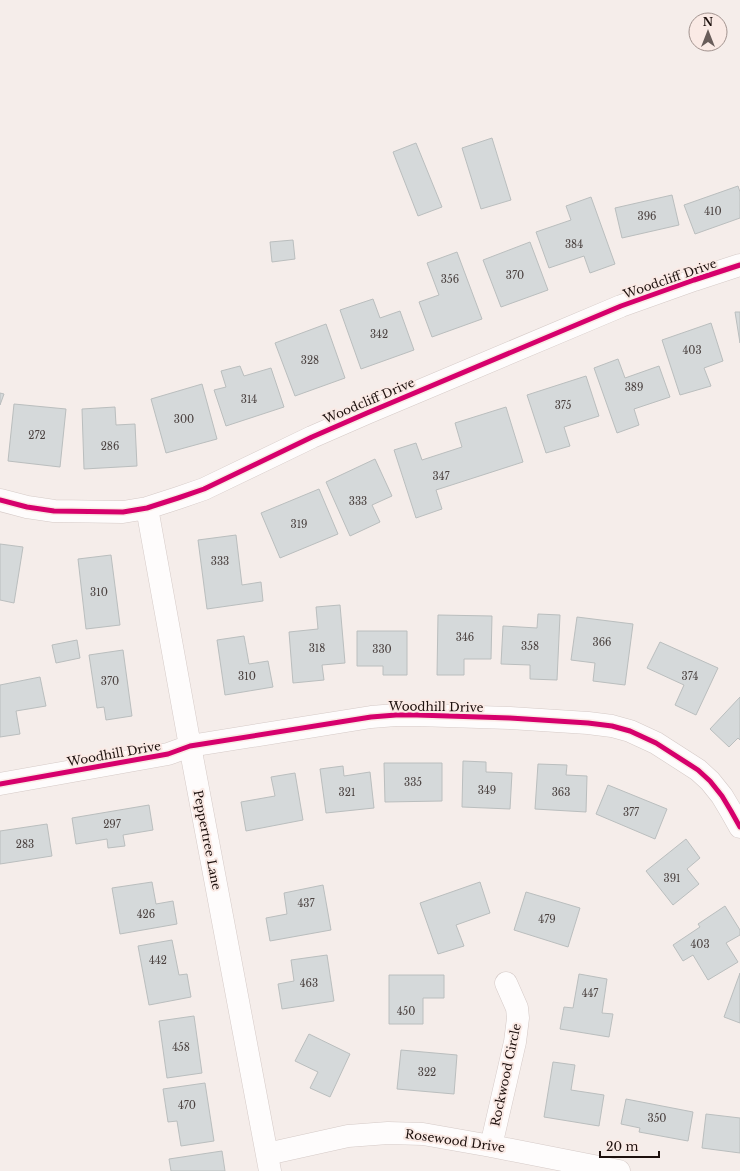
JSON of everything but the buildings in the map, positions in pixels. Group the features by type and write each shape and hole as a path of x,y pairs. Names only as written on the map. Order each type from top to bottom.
{"street":[{"name":"Woodcliff Drive","path":"0,500 27,507 54,511 123,512 147,508 204,489 367,412 621,306 740,265"},
{"name":"Peppertree Lane","path":"147,508 268,1163"},
{"name":"Woodhill Drive","path":"0,784 168,754 190,746 371,717 417,715 510,718 612,726 630,731 656,743 698,770 710,781 731,810 740,828"},
{"name":"Rockwood Circle","path":"491,1146 515,1042 518,1018 517,1008 506,983"},
{"name":"Rosewood Drive","path":"268,1163 348,1136 388,1133 423,1134 619,1171"}],"cycle path":[{"path":"0,500 27,507 54,511 123,512 147,508 204,489 312,437 621,306 740,265"},
{"path":"0,784 168,754 190,746 371,717 417,715 510,718 612,726 630,731 656,743 698,770 710,781 722,796 740,827"}]}
